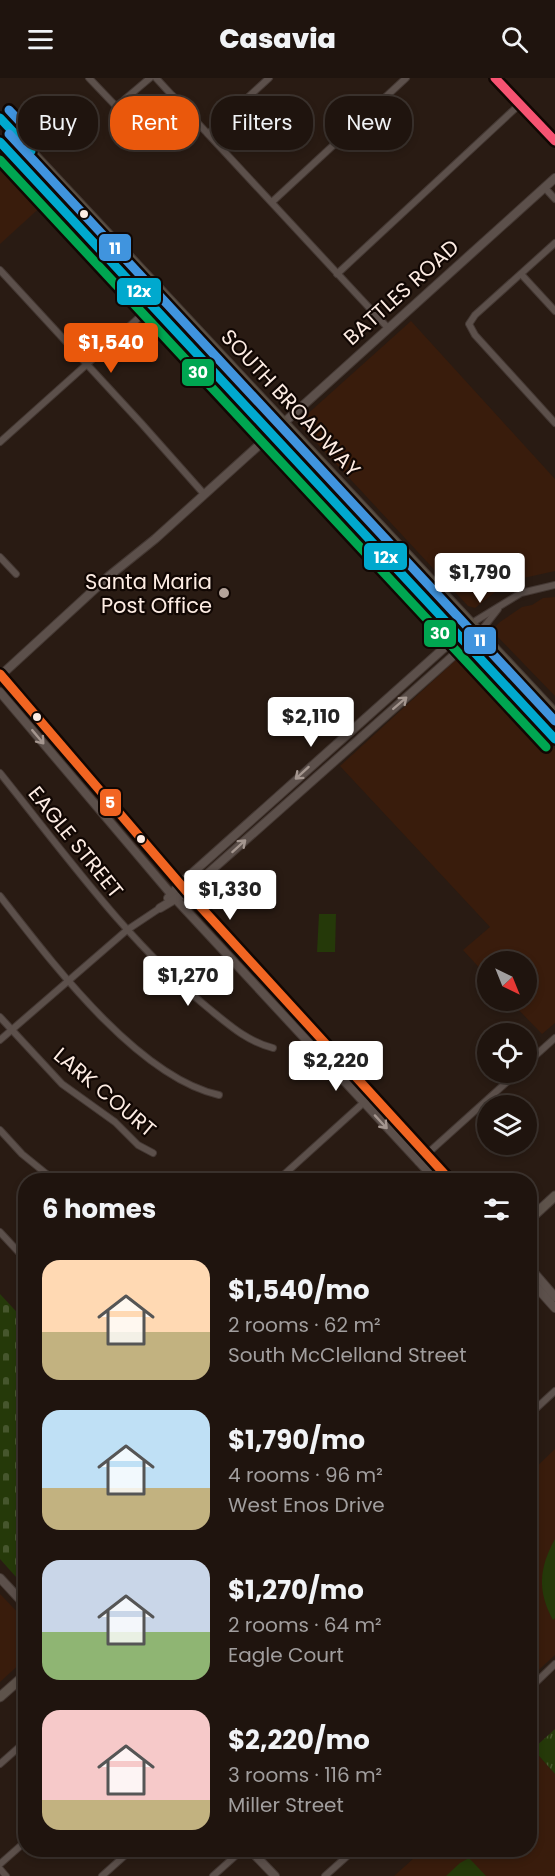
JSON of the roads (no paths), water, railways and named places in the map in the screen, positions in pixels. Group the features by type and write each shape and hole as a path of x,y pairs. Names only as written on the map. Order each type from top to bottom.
{"main road":[{"name":"SOUTH BROADWAY","path":"0,118 555,713"},
{"name":"SOUTH BROADWAY","path":"0,142 555,739"},
{"path":"537,1213 555,1196"},
{"path":"0,1697 18,1681"}],"street":[{"path":"89,78 110,100"},
{"path":"129,96 150,78"},
{"path":"156,78 173,96"},
{"path":"208,134 269,78"},
{"path":"272,202 406,78"},
{"path":"495,78 555,141"},
{"path":"338,274 520,104"},
{"path":"199,124 388,328"},
{"name":"BATTLES ROAD","path":"0,675 109,576 155,539 555,178"},
{"path":"545,188 555,199"},
{"path":"555,243 475,315 469,324 475,335 555,423"},
{"path":"0,270 204,495"},
{"path":"521,274 555,311"},
{"path":"153,305 160,289"},
{"path":"0,442 153,305 169,298"},
{"path":"0,556 16,574"},
{"path":"174,897 180,884 472,623 521,593 555,585"},
{"path":"0,1040 127,930 174,897 187,892 480,632 500,606"},
{"path":"0,675 187,892 443,1173"},
{"path":"0,692 174,897 429,1173"},
{"name":"EAGLE STREET","path":"0,773 86,883 127,930 185,989 231,1027 259,1044 273,1048"},
{"path":"0,896 68,980 136,1049 184,1082 219,1095"},
{"name":"LARK COURT","path":"0,1017 62,1084 115,1122 138,1144 153,1153"},
{"path":"537,1054 555,1038"},
{"path":"418,1162 506,1083"},
{"path":"286,1173 372,1095"},
{"path":"0,1130 22,1154 45,1173"},
{"path":"0,1232 18,1251"},
{"path":"537,1276 555,1297"},
{"path":"537,1288 555,1308"},
{"path":"538,1406 555,1391"},
{"path":"0,1578 18,1597"},
{"path":"537,1681 555,1664"},
{"path":"0,1764 18,1748"},
{"path":"0,1863 18,1848"},
{"path":"102,1876 123,1857"},
{"path":"213,1876 234,1857"},
{"path":"257,1857 275,1876"},
{"path":"325,1876 346,1857"},
{"path":"0,1869 6,1876"}],"place":[{"name":"Santa Maria Post Office","path":"224,593"}]}
